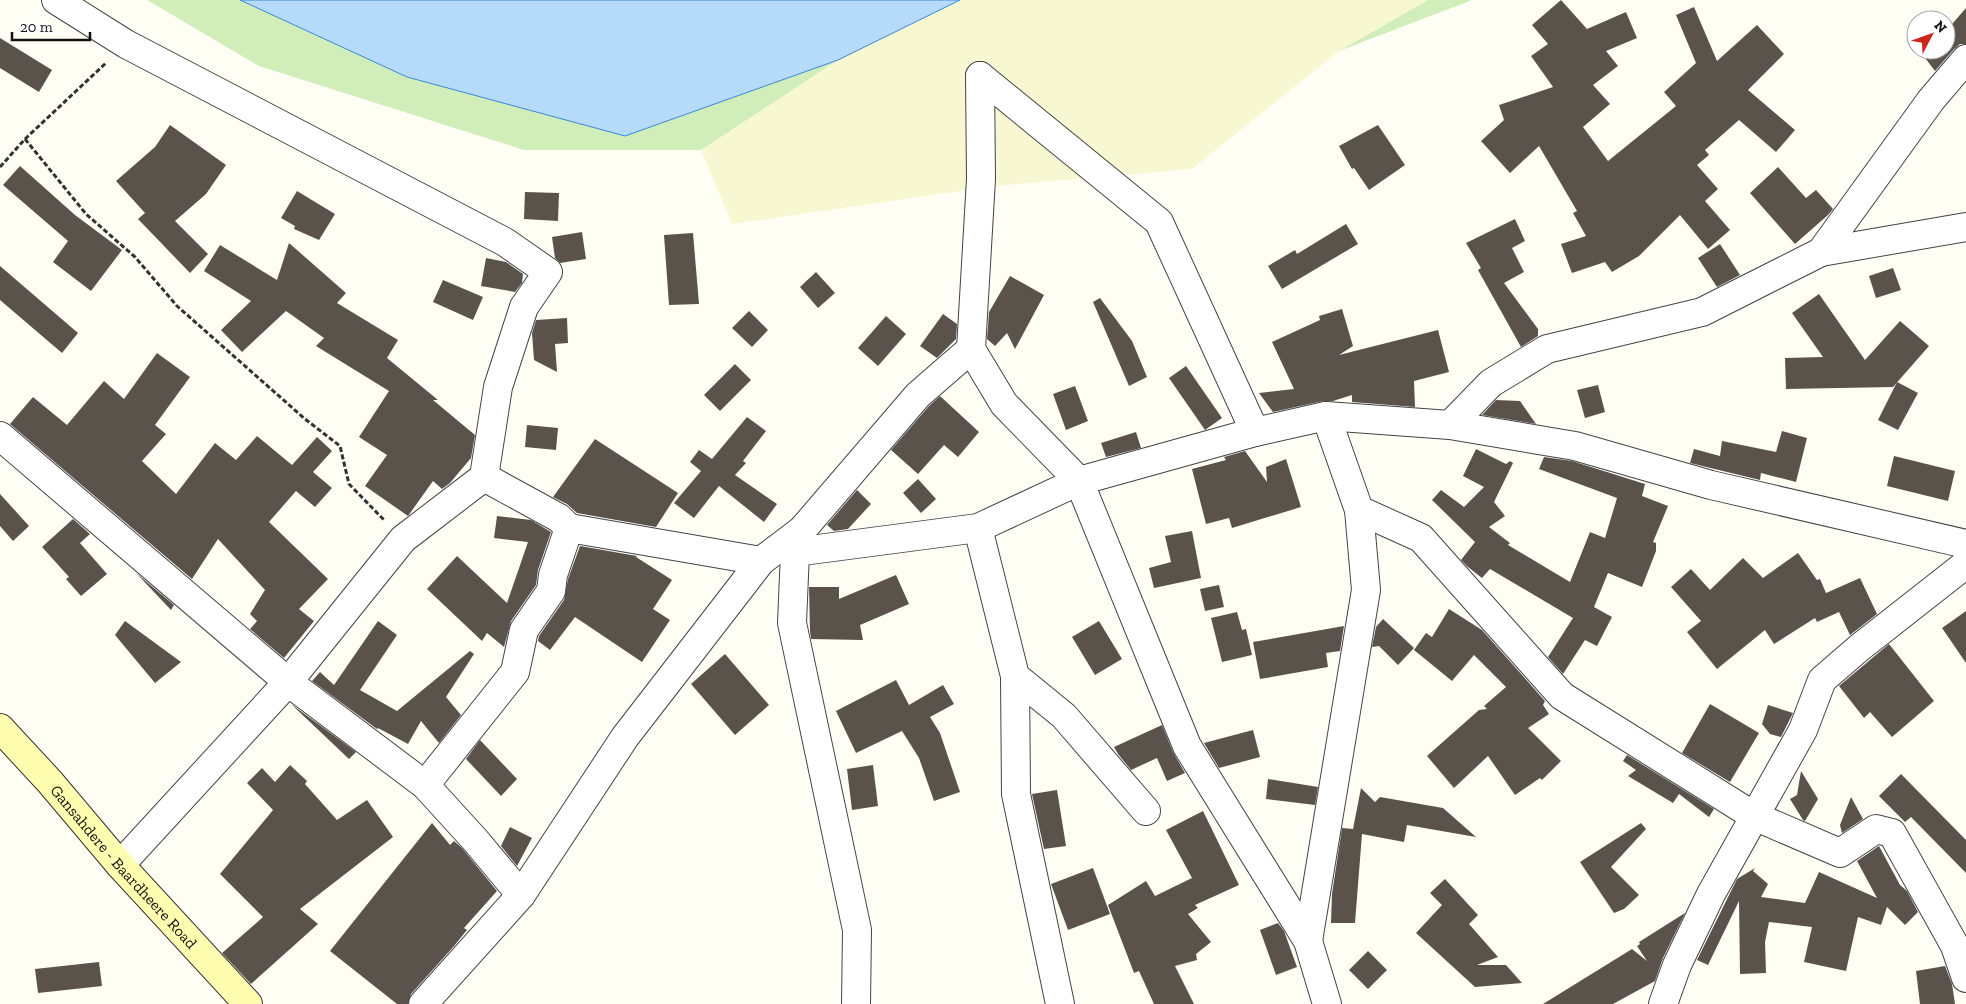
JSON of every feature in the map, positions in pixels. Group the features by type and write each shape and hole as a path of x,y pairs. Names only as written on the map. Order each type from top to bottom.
{"main road":[{"name":"Gansahdere - Baardheere Road","path":"0,728 50,782 120,865 248,1004"}],"street":[{"path":"56,0 126,44 505,242 548,272 524,307 498,387 484,477 404,540 288,682 120,865"},
{"path":"1821,252 1931,100 1966,59"},
{"path":"1255,432 1159,222 980,76 981,179 971,349 1004,404 1079,481 1187,746 1308,941 1328,1004"},
{"path":"1450,425 1491,382 1547,349 1702,312 1821,252 1966,227"},
{"path":"423,1004 521,895 624,737 761,561 799,541 918,395 971,349"},
{"path":"1308,941 1366,590 1359,510 1326,416"},
{"path":"799,541 978,528 1079,481 1255,432 1326,416 1450,425 1575,446 1711,485 1966,544"},
{"path":"0,436 288,682 425,785 476,841 521,895"},
{"path":"484,477 559,518 569,528 761,561"},
{"path":"1359,510 1421,538 1562,696 1754,816 1840,854 1876,830 1892,833 1955,946 1966,978"},
{"path":"425,785 515,672 524,630 551,591 552,574 569,528"},
{"path":"978,528 1015,676 1016,794 1060,1004"},
{"path":"799,541 792,623 857,930 856,1004"},
{"path":"1663,1004 1677,965 1712,894 1802,730 1822,680 1858,648 1966,564"},
{"path":"1015,676 1064,716 1146,812"}],"path":[{"path":"0,167 25,139 126,44"},
{"path":"25,139 86,214 135,257 177,306 305,420 340,446 349,484 404,540"}],"green space":[{"path":"147,0 240,0 407,77 625,136 838,60 701,150 524,150 259,66"},
{"path":"960,0 1428,0 1339,51 1192,169 995,186 732,224 701,150 838,60"},
{"path":"1428,0 1472,0 1339,51"}],"water":[{"path":"240,0 960,0 838,60 625,136 407,77"}],"building":[{"path":"1561,0 1587,29 1626,12 1637,38 1606,51 1618,66 1593,85 1610,104 1583,127 1608,161 1676,106 1664,92 1696,63 1676,15 1694,7 1717,61 1757,25 1784,54 1748,90 1795,130 1776,152 1739,120 1705,150 1709,155 1697,165 1718,189 1705,201 1730,230 1708,249 1680,215 1639,256 1612,272 1605,262 1572,273 1561,244 1586,236 1573,213 1577,211 1539,146 1510,173 1481,141 1504,120 1499,105 1553,87 1531,56 1548,44 1532,25"},
{"path":"1966,8 1966,44 1960,44 1956,47 1956,20"},
{"path":"0,38 52,70 39,92 0,68"},
{"path":"1927,60 1944,60 1935,71"},
{"path":"170,125 226,165 206,194 175,221 208,254 190,273 138,219 145,213 116,181 155,147"},
{"path":"1378,125 1405,165 1369,190 1354,168 1352,169 1339,146"},
{"path":"20,166 75,215 122,250 91,291 53,262 68,241 3,185"},
{"path":"1778,167 1806,198 1816,190 1833,209 1795,244 1750,193"},
{"path":"297,191 335,214 319,240 294,229 295,226 281,218"},
{"path":"525,192 559,193 558,221 524,219"},
{"path":"1515,219 1525,241 1512,248 1524,272 1504,283 1538,329 1538,336 1521,347 1478,270 1481,268 1466,243"},
{"path":"1346,224 1358,244 1282,289 1268,266 1295,250 1297,254"},
{"path":"582,232 586,259 560,263 555,258 552,237"},
{"path":"693,233 699,304 669,305 664,235"},
{"path":"289,243 346,293 337,303 398,340 387,358 438,400 433,400 475,435 471,458 450,483 442,489 433,481 408,516 365,486 387,455 359,437 389,391 316,346 324,338 286,311 242,352 221,330 251,301 204,271 220,245 277,280"},
{"path":"1720,244 1740,275 1717,287 1698,258"},
{"path":"486,258 506,262 523,274 522,283 515,292 481,286"},
{"path":"0,266 78,333 62,353 0,300"},
{"path":"1893,268 1901,290 1876,298 1869,276"},
{"path":"816,272 835,293 818,308 800,287"},
{"path":"1010,276 1044,295 1015,349 1007,333 995,346 987,339 989,312"},
{"path":"443,280 483,297 473,320 433,302"},
{"path":"1819,294 1865,360 1900,321 1929,346 1893,387 1786,389 1785,358 1823,357 1792,313"},
{"path":"1100,298 1132,341 1147,377 1129,386 1093,302"},
{"path":"1342,309 1353,346 1339,355 1438,330 1449,372 1414,381 1415,407 1352,402 1352,395 1333,401 1323,401 1273,412 1259,393 1294,389 1272,342 1320,320 1319,316"},
{"path":"749,311 768,330 752,347 732,328"},
{"path":"943,314 957,324 956,339 937,358 920,346"},
{"path":"886,316 906,334 878,366 858,348"},
{"path":"567,318 568,343 555,344 557,372 534,360 532,333 536,320"},
{"path":"157,353 190,377 155,425 166,434 142,461 176,494 215,443 236,460 257,436 292,465 317,437 332,451 313,472 332,488 315,507 296,491 269,522 328,579 299,609 314,621 284,658 250,629 257,621 250,614 265,590 218,539 192,579 10,424 33,397 67,425 104,381 124,399"},
{"path":"735,364 751,380 720,411 704,395"},
{"path":"1186,366 1222,418 1205,430 1169,378"},
{"path":"1897,382 1918,393 1898,430 1878,420"},
{"path":"1598,385 1605,412 1585,418 1577,390"},
{"path":"1075,386 1088,421 1066,430 1053,394"},
{"path":"940,396 979,432 958,457 944,445 918,474 891,450"},
{"path":"1496,400 1520,401 1536,424 1482,415"},
{"path":"747,417 766,431 743,461 746,463 735,475 777,504 764,522 719,486 694,518 674,503 701,471 690,462 699,450 712,459"},
{"path":"527,425 558,428 556,450 525,447"},
{"path":"1782,431 1807,438 1796,482 1761,473 1760,480 1690,463 1694,449 1720,456 1722,441 1776,452"},
{"path":"1136,432 1141,448 1106,457 1101,443"},
{"path":"595,439 678,493 656,527 577,513 567,504 553,497"},
{"path":"1476,449 1506,464 1510,461 1513,463 1494,502 1505,516 1489,527 1510,543 1508,545 1570,582 1590,532 1605,538 1617,498 1539,469 1544,457 1572,461 1645,484 1642,496 1668,506 1653,542 1656,543 1656,551 1642,587 1608,573 1594,607 1612,617 1597,646 1585,640 1563,674 1548,657 1573,618 1490,569 1482,578 1468,567 1461,560 1475,542 1432,500 1441,490 1464,507 1484,487 1463,476"},
{"path":"1245,451 1267,482 1266,467 1286,459 1301,507 1232,528 1229,518 1206,524 1192,469 1226,460 1224,457"},
{"path":"1894,456 1955,471 1948,501 1887,486"},
{"path":"918,479 936,499 921,513 903,493"},
{"path":"857,490 871,504 848,529 834,531 827,525"},
{"path":"0,494 29,526 13,541 0,526"},
{"path":"497,516 531,520 551,532 538,570 536,585 511,621 504,647 487,633 482,641 427,589 457,556 507,603 528,542 494,538"},
{"path":"73,519 90,534 80,543 107,574 81,596 66,579 69,577 42,547"},
{"path":"1192,531 1201,578 1154,588 1149,568 1171,562 1165,536"},
{"path":"580,546 637,556 672,580 653,609 670,620 642,662 575,617 550,650 538,641 539,636 564,600 568,579"},
{"path":"1798,553 1817,580 1820,579 1826,593 1860,578 1877,614 1850,635 1839,612 1817,622 1815,618 1774,644 1765,630 1717,669 1687,632 1701,621 1671,587 1691,569 1710,590 1743,558 1763,578"},
{"path":"136,573 174,605 171,610"},
{"path":"896,575 909,604 860,625 863,640 811,639 809,587 839,587 839,599"},
{"path":"1219,585 1224,607 1205,611 1200,589"},
{"path":"1449,609 1482,630 1545,701 1543,705 1549,714 1528,728 1561,761 1542,780 1540,778 1515,795 1488,756 1454,788 1427,756 1479,710 1487,709 1484,706 1506,687 1474,655 1452,681 1414,650 1426,633 1432,637"},
{"path":"1966,611 1966,663 1942,628"},
{"path":"1237,612 1242,630 1246,629 1252,655 1222,662 1211,618"},
{"path":"1383,619 1414,648 1398,665 1379,646 1372,647 1376,627"},
{"path":"125,621 181,662 155,683 115,635"},
{"path":"378,621 397,635 360,690 397,711 470,651 474,654 446,697 461,715 439,743 421,721 408,744 377,729 312,681 320,672 334,685"},
{"path":"1099,621 1122,659 1095,675 1072,637"},
{"path":"1344,626 1340,651 1326,653 1328,667 1260,679 1253,642"},
{"path":"1889,644 1934,701 1892,737 1870,712 1864,718 1839,686"},
{"path":"725,654 769,705 735,735 691,684"},
{"path":"896,680 909,705 943,685 954,704 930,717 940,733 960,792 934,801 919,758 902,731 856,753 836,711"},
{"path":"291,704 356,752 349,759"},
{"path":"1710,704 1759,733 1730,782 1682,753"},
{"path":"1768,705 1793,713 1781,737 1770,734 1762,724"},
{"path":"1162,725 1173,752 1185,773 1167,781 1157,758 1131,770 1114,747"},
{"path":"1253,730 1260,757 1219,768 1204,743"},
{"path":"480,740 517,779 501,796 466,759"},
{"path":"1627,755 1714,809 1709,817 1679,794 1673,803 1628,776 1636,770 1623,761"},
{"path":"290,765 307,781 305,784 337,820 367,800 393,837 300,909 318,924 251,984 222,953 263,917 220,874 273,810 247,783 262,768 275,782"},
{"path":"873,765 878,806 852,810 847,769"},
{"path":"1801,771 1818,799 1805,821 1790,799 1797,795"},
{"path":"1901,774 1966,840 1966,873 1911,817 1905,822 1879,796"},
{"path":"1268,779 1318,787 1315,805 1266,799"},
{"path":"1361,788 1375,802 1380,797 1443,808 1476,837 1407,825 1404,842 1362,834 1355,923 1331,923 1332,894 1342,828 1353,829"},
{"path":"1057,790 1066,846 1044,849 1032,794"},
{"path":"1851,797 1863,819 1842,833 1840,825"},
{"path":"1203,811 1239,885 1195,905 1198,908 1188,914 1211,942 1196,954 1197,960 1175,966 1194,1004 1154,1004 1139,971 1134,973 1108,905 1146,881 1155,896 1192,878 1166,830"},
{"path":"432,823 450,845 454,841 462,848 497,891 464,928 467,930 454,946 411,994 408,1004 397,1004 330,951"},
{"path":"1641,823 1646,829 1611,867 1639,895 1624,909 1614,913 1580,862"},
{"path":"510,827 532,838 517,866 501,846"},
{"path":"1879,846 1900,885 1907,891 1918,912 1905,925 1887,907 1881,925 1858,917 1846,971 1804,962 1812,927 1769,922 1765,942 1766,973 1740,974 1739,901 1708,965 1697,960 1737,879 1755,868 1753,871 1768,884 1761,897 1805,903 1819,872 1877,898 1857,861"},
{"path":"1093,868 1110,914 1068,930 1051,884"},
{"path":"1445,879 1478,915 1469,924 1498,957 1477,965 1506,965 1522,983 1475,987 1416,933 1442,905 1430,893"},
{"path":"1685,913 1663,958 1655,981 1613,1004 1543,1004 1632,949 1647,961 1637,946 1640,944 1639,942"},
{"path":"1278,923 1284,931 1297,967 1276,975 1260,930"},
{"path":"1368,951 1387,970 1368,989 1349,970"},
{"path":"99,962 102,986 38,993 35,969"},
{"path":"1945,966 1952,984 1955,1004 1920,1004 1916,971"}]}
